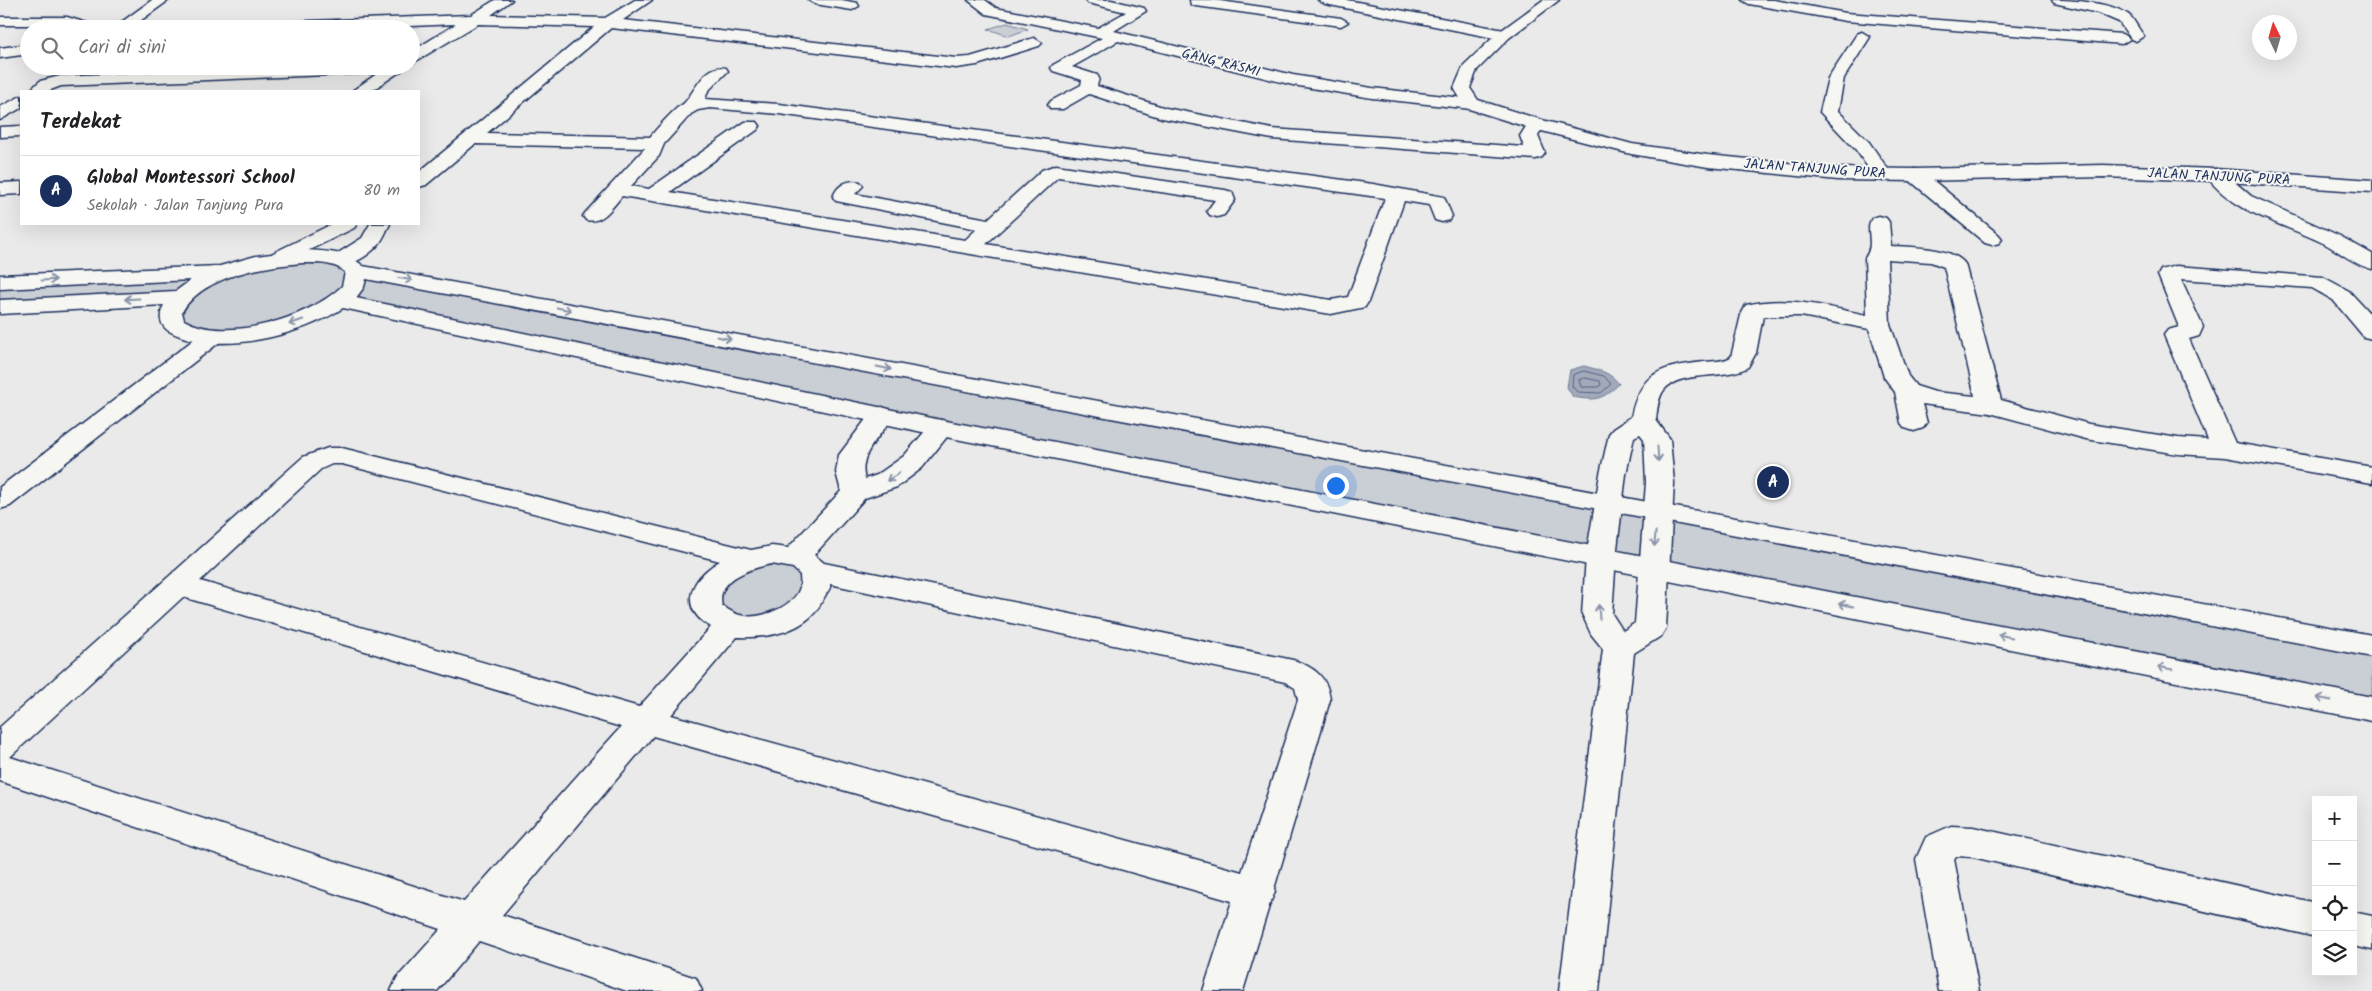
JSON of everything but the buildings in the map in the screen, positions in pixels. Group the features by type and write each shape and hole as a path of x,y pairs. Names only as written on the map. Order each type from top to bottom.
{"street":[{"path":"133,20 162,0"},
{"path":"420,53 505,0"},
{"path":"420,180 608,22 645,0"},
{"path":"815,0 852,6"},
{"name":"GANG RASMI","path":"975,0 991,11 1108,35 1293,80 1372,93 1472,104"},
{"path":"1057,106 1088,88 1091,78 1059,68 1108,35 1143,8 1093,0"},
{"path":"1325,0 1504,35"},
{"path":"1472,104 1462,88 1470,68 1504,35 1552,0"},
{"path":"1749,0 1846,17 2129,37 2124,19 2103,10 2058,0"},
{"path":"1196,2 1340,22"},
{"path":"6,20 32,8"},
{"path":"420,21 474,19 608,22 956,63 971,62 1034,43"},
{"path":"6,20 20,20"},
{"path":"1862,37 1836,78 1829,112 1863,146 1883,175"},
{"path":"0,53 20,50"},
{"path":"693,105 702,89 720,71"},
{"path":"38,90 46,85 60,81 205,75"},
{"path":"362,90 386,75"},
{"path":"1088,88 1162,113 1272,134 1536,153 1530,136 1536,124"},
{"path":"0,115 20,102"},
{"path":"593,216 653,152 659,137 685,110 693,105 710,103 779,109 1374,190 1440,202"},
{"name":"JALAN TANJUNG PURA","path":"1472,104 1536,124 1631,149 1708,161 1838,174 1915,175 2103,171 2215,175 2372,186"},
{"path":"653,195 751,126"},
{"path":"0,132 20,131"},
{"path":"476,132 659,137"},
{"path":"969,248 1059,168 1225,196 1225,200 1218,211"},
{"path":"1915,175 1992,239"},
{"path":"2215,175 2244,200 2333,240 2372,263"},
{"path":"853,186 844,192 843,197 992,226"},
{"path":"0,189 20,188"},
{"path":"617,189 1331,307 1345,306 1358,302 1396,195"},
{"path":"1878,222 1882,252"},
{"path":"280,258 345,225"},
{"path":"379,225 370,242 350,266 353,288 340,301 307,318 282,327 244,334 213,336 185,331 174,323 171,312 180,297 204,281 224,272 280,258 314,255 350,266 2372,646"},
{"path":"1914,423 1908,391 1896,377 1879,324 1876,258 1882,252 1900,252 1953,262 1990,405"},
{"path":"0,282 224,272"},
{"path":"2225,449 2176,335 2191,330 2191,327 2170,275 2176,272 2315,282 2332,287 2365,312 2372,332"},
{"path":"0,307 180,297"},
{"path":"340,301 941,428 1653,566 2372,709"},
{"path":"1579,991 1619,648 1602,626 1597,614 1601,557 1613,474 1622,434 1643,420 1651,390 1660,380 1674,375 1741,362 1745,355 1749,322 1754,310 1769,307 1800,310 1879,324"},
{"path":"0,500 213,336"},
{"path":"1908,391 1933,399 1990,405 2022,412 2086,431 2178,446 2225,449 2372,475"},
{"path":"855,492 849,472 852,455 882,415"},
{"path":"1619,648 1650,628 1660,483 1657,439 1643,420"},
{"path":"804,564 855,492 887,481 902,471 914,462 941,428"},
{"path":"0,747 312,463 328,456 342,456 751,559"},
{"path":"804,564 817,579 814,594 807,605 798,612 763,627 748,628 718,621 709,612 706,596 713,581 726,570 751,559 772,555 804,564 1293,672 1305,678 1313,687 1314,700 1256,892 1223,991"},
{"path":"176,585 645,721 1256,892"},
{"path":"411,991 730,625"},
{"path":"0,767 682,991"},
{"path":"1959,991 1935,859 1938,848 1951,841 1972,842 2312,919"},
{"path":"2357,930 2372,933"}],"shaded area":[{"path":"1007,23 1028,29 1009,36 988,29"},
{"path":"301,255 357,271 2372,648 2372,708 340,301 244,334 173,323 180,298 0,307 0,282 224,272"},
{"path":"803,561 807,605 725,624 713,581 740,562"}],"water":[{"path":"1584,366 1608,374 1619,384 1598,398 1573,397 1567,387 1570,370"}],"place":[{"name":"Global Montessori School","path":"1773,482"}]}
